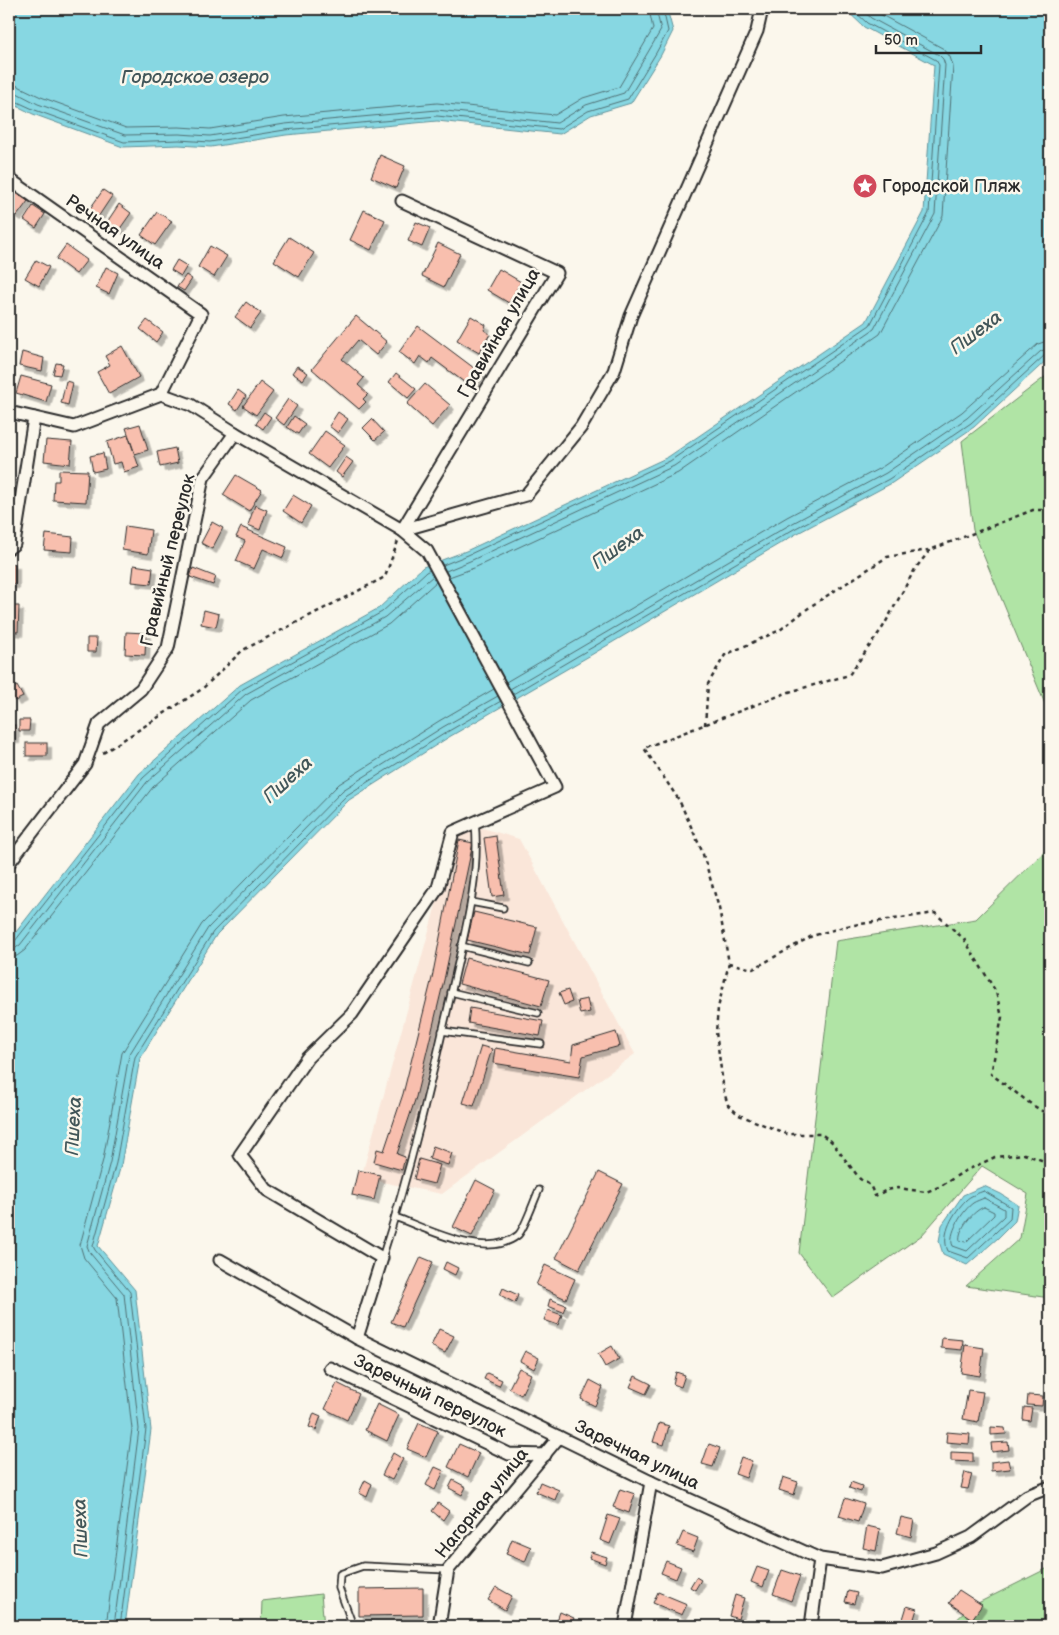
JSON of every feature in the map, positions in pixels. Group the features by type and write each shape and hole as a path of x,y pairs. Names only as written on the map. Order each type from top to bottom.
{"street":[{"path":"402,530 526,495 581,427 614,371 631,316 757,31 762,9"},
{"name":"Речная улица","path":"9,179 201,314 161,394"},
{"name":"Гравийная улица","path":"402,200 557,273 402,530"},
{"path":"9,412 74,427 161,394 191,405 234,433 402,530 427,551 555,787 453,832 438,888 352,1014 307,1058 240,1155 268,1190 382,1258 357,1338"},
{"path":"9,548 14,544 34,418"},
{"name":"Гравийный переулок","path":"9,863 85,764 99,724 141,689 168,648 203,478 234,433"},
{"name":"Заречная улица","path":"220,1260 357,1338 651,1482 820,1559 882,1568 936,1553 971,1538 1027,1496 1050,1487"},
{"name":"Заречный переулок","path":"330,1368 509,1454 545,1454"},
{"name":"Нагорная улица","path":"439,1626 448,1570 559,1437"},
{"path":"625,1626 651,1482"},
{"path":"811,1626 820,1559"}],"lane":[{"path":"382,1258 395,1217 442,1031 471,902 477,847 475,821"},
{"path":"471,902 503,908"},
{"path":"461,946 529,963"},
{"path":"451,992 538,1013"},
{"path":"442,1031 541,1044"},
{"path":"395,1217 468,1244 496,1246 519,1234 539,1190"},
{"path":"352,1626 339,1588 340,1574 363,1566 448,1570"}],"path":[{"path":"705,724 708,684 725,655 780,630 818,601 887,557 930,550 1033,510 1050,510"},
{"path":"85,764 202,689 242,650 385,577 402,530"},
{"path":"930,550 915,569 883,627 849,675 790,692 644,748 678,800 702,851 719,908 729,963 718,1008 716,1032 724,1092 728,1105 740,1115 787,1134 821,1134 831,1141 860,1178 870,1184 875,1196 887,1190 898,1188 926,1192 941,1186 963,1172 995,1158 1024,1154 1050,1164"},
{"path":"729,963 753,969 812,936 847,926 935,913 964,939 996,992 1002,1017 991,1074 1050,1116"}],"shaded area":[{"path":"459,821 519,839 635,1054 442,1194 361,1178"}],"green space":[{"path":"1050,373 1050,716 973,530 962,441"},
{"path":"1050,846 1050,1298 966,1286 1020,1238 1028,1194 982,1166 922,1235 833,1298 799,1253 836,941 976,919"},
{"path":"1050,1567 1050,1626 950,1626 970,1607"},
{"path":"321,1594 324,1626 261,1626 262,1601"}],"water":[{"name":"Городское озеро","path":"9,9 667,9 673,31 661,55 631,103 591,115 560,134 437,121 286,135 211,147 179,145 123,147 33,114 9,102"},
{"name":"Пшеха","path":"845,9 1050,9 1050,357 974,427 892,483 796,534 449,737 349,800 217,934 140,1058 121,1165 98,1246 135,1290 151,1430 125,1626 9,1626 9,941 139,774 240,685 379,608 423,567 466,551 668,457 866,322 924,212 934,65 864,27"},
{"path":"984,1186 1018,1205 1015,1221 967,1265 943,1254 939,1241 942,1225 963,1195"}],"building":[{"path":"380,155 405,166 396,188 371,177"},
{"path":"10,189 28,201 17,216 9,211"},
{"path":"103,190 112,196 98,217 89,210"},
{"path":"119,204 131,213 119,230 107,222"},
{"path":"33,206 45,214 36,228 24,220"},
{"path":"364,210 385,220 371,250 350,240"},
{"path":"157,212 172,221 155,245 141,235"},
{"path":"416,222 430,228 422,247 408,241"},
{"path":"289,237 314,253 299,277 274,261"},
{"path":"438,243 460,254 444,287 422,276"},
{"path":"66,245 87,260 76,274 56,259"},
{"path":"210,246 227,256 214,277 198,267"},
{"path":"36,260 49,267 39,286 25,278"},
{"path":"177,260 187,266 181,276 171,270"},
{"path":"106,267 118,273 109,294 96,288"},
{"path":"499,269 521,282 509,303 487,290"},
{"path":"186,275 192,279 184,291 177,287"},
{"path":"246,302 261,313 250,328 235,317"},
{"path":"356,316 387,342 376,355 358,340 342,359 364,378 358,385 368,394 363,399 366,402 359,409 312,369"},
{"path":"471,316 486,325 484,330 490,334 479,353 457,340"},
{"path":"147,320 163,332 156,342 140,329"},
{"path":"418,326 482,374 472,388 432,358 429,363 420,356 415,364 399,352"},
{"path":"122,346 139,377 109,394 97,372 110,365 105,356"},
{"path":"22,352 44,358 42,371 19,366"},
{"path":"56,363 63,364 60,375 53,374"},
{"path":"297,366 308,373 303,380 292,373"},
{"path":"396,373 416,389 408,398 389,382"},
{"path":"21,376 51,384 46,402 16,393"},
{"path":"66,381 73,383 68,405 61,403"},
{"path":"260,382 273,392 256,415 243,406"},
{"path":"425,384 450,405 432,426 407,404"},
{"path":"238,390 246,396 237,410 229,404"},
{"path":"288,399 297,406 284,425 275,418"},
{"path":"264,412 271,417 263,429 256,424"},
{"path":"338,412 348,419 338,433 329,426"},
{"path":"294,416 305,424 298,434 287,427"},
{"path":"372,419 384,432 375,440 363,428"},
{"path":"140,424 148,450 135,454 126,428"},
{"path":"325,431 345,445 328,468 309,454"},
{"path":"128,435 139,467 124,472 121,462 113,464 107,442"},
{"path":"46,440 72,442 70,464 44,461"},
{"path":"175,448 178,463 160,467 157,452"},
{"path":"103,453 106,469 93,472 90,456"},
{"path":"346,457 353,462 342,477 336,472"},
{"path":"59,470 88,471 86,502 53,500 54,481 59,481"},
{"path":"236,475 262,490 249,511 223,495"},
{"path":"293,495 311,506 301,523 283,511"},
{"path":"255,505 267,510 260,530 248,525"},
{"path":"212,522 223,528 212,549 201,543"},
{"path":"125,526 151,530 148,554 122,550"},
{"path":"241,527 287,547 283,558 263,549 254,569 236,561 245,541 236,537"},
{"path":"46,534 73,537 72,552 44,550"},
{"path":"9,564 15,564 15,584 9,584"},
{"path":"134,565 153,568 151,584 132,582"},
{"path":"193,568 216,577 213,585 190,577"},
{"path":"9,606 19,606 18,632 9,631"},
{"path":"204,610 219,614 216,627 201,624"},
{"path":"126,632 146,633 145,655 125,654"},
{"path":"87,638 97,638 96,652 87,652"},
{"path":"17,686 23,697 15,701 9,690"},
{"path":"19,720 30,720 29,731 19,731"},
{"path":"9,725 15,725 15,739 9,739"},
{"path":"26,743 47,743 47,756 26,756"},
{"path":"496,836 504,895 492,897 484,838"},
{"path":"459,840 473,843 444,980 416,1097 397,1154 405,1157 402,1170 374,1162 377,1149 384,1151 403,1094 432,978"},
{"path":"474,912 537,927 530,955 467,940"},
{"path":"466,958 549,980 541,1006 459,984"},
{"path":"568,990 572,1002 564,1005 559,993"},
{"path":"587,999 590,1012 580,1014 577,1001"},
{"path":"470,1008 543,1021 540,1036 468,1023"},
{"path":"616,1032 620,1046 583,1056 579,1077 493,1063 495,1048 571,1061 573,1045"},
{"path":"481,1046 492,1049 474,1106 463,1103"},
{"path":"433,1146 452,1153 448,1165 429,1159"},
{"path":"419,1159 440,1165 434,1184 414,1179"},
{"path":"358,1170 380,1175 374,1200 352,1195"},
{"path":"599,1172 623,1184 579,1270 556,1258"},
{"path":"476,1180 495,1190 472,1236 453,1227"},
{"path":"421,1257 433,1262 403,1327 391,1322"},
{"path":"446,1262 458,1268 455,1275 443,1269"},
{"path":"545,1265 575,1279 566,1299 536,1285"},
{"path":"503,1288 518,1295 515,1303 500,1295"},
{"path":"550,1299 566,1305 563,1312 548,1306"},
{"path":"548,1310 562,1315 558,1325 544,1320"},
{"path":"439,1329 454,1336 445,1353 431,1346"},
{"path":"942,1338 963,1340 962,1350 941,1348"},
{"path":"965,1345 984,1348 980,1376 961,1373"},
{"path":"612,1346 619,1359 605,1367 598,1354"},
{"path":"525,1351 539,1358 534,1369 520,1361"},
{"path":"519,1368 531,1374 521,1395 509,1388"},
{"path":"676,1372 685,1375 681,1387 673,1384"},
{"path":"487,1373 502,1380 499,1386 484,1379"},
{"path":"635,1376 651,1384 646,1394 630,1387"},
{"path":"590,1380 603,1387 595,1406 581,1399"},
{"path":"337,1383 359,1394 347,1420 325,1409"},
{"path":"968,1390 983,1392 978,1422 963,1419"},
{"path":"1028,1395 1043,1396 1042,1406 1027,1405"},
{"path":"377,1404 399,1415 387,1441 365,1430"},
{"path":"1024,1407 1032,1408 1030,1421 1023,1420"},
{"path":"314,1413 321,1416 316,1430 309,1427"},
{"path":"419,1423 438,1431 426,1457 407,1449"},
{"path":"659,1423 669,1426 664,1445 653,1442"},
{"path":"991,1427 1005,1428 1006,1434 991,1435"},
{"path":"947,1432 970,1434 969,1444 946,1442"},
{"path":"1008,1442 1009,1450 992,1452 991,1443"},
{"path":"459,1444 479,1453 468,1477 448,1467"},
{"path":"709,1444 720,1448 713,1467 702,1464"},
{"path":"951,1452 973,1453 973,1462 951,1461"},
{"path":"393,1453 403,1459 392,1480 382,1475"},
{"path":"741,1457 752,1461 746,1478 735,1474"},
{"path":"1008,1460 1010,1469 991,1471 991,1462"},
{"path":"435,1467 444,1471 435,1490 426,1485"},
{"path":"965,1472 972,1474 968,1489 961,1488"},
{"path":"783,1477 798,1482 794,1495 779,1490"},
{"path":"365,1480 372,1484 367,1497 359,1493"},
{"path":"453,1480 466,1487 462,1495 449,1488"},
{"path":"540,1482 559,1490 555,1500 536,1492"},
{"path":"851,1482 862,1486 861,1492 849,1488"},
{"path":"620,1489 635,1494 629,1513 613,1507"},
{"path":"845,1498 864,1504 858,1522 839,1516"},
{"path":"438,1503 449,1511 443,1520 432,1511"},
{"path":"608,1515 620,1519 610,1544 600,1540"},
{"path":"901,1517 914,1520 911,1537 897,1533"},
{"path":"867,1526 880,1529 876,1551 863,1548"},
{"path":"683,1532 698,1538 693,1552 677,1546"},
{"path":"512,1539 531,1547 525,1562 506,1554"},
{"path":"591,1552 607,1557 605,1564 589,1558"},
{"path":"666,1561 681,1567 676,1579 661,1573"},
{"path":"757,1567 769,1571 763,1587 751,1582"},
{"path":"782,1570 800,1576 791,1601 773,1594"},
{"path":"696,1577 701,1580 695,1590 690,1587"},
{"path":"496,1587 512,1596 505,1610 488,1600"},
{"path":"423,1588 423,1615 359,1616 359,1589"},
{"path":"959,1590 982,1605 972,1619 949,1603"},
{"path":"848,1591 857,1593 854,1604 845,1602"},
{"path":"658,1592 687,1604 682,1615 653,1603"},
{"path":"735,1595 744,1598 738,1619 729,1616"},
{"path":"907,1606 917,1609 913,1622 903,1619"},
{"path":"560,1612 574,1618 571,1626 555,1626"}],"place":[{"name":"Городской Пляж","path":"865,186"}]}
